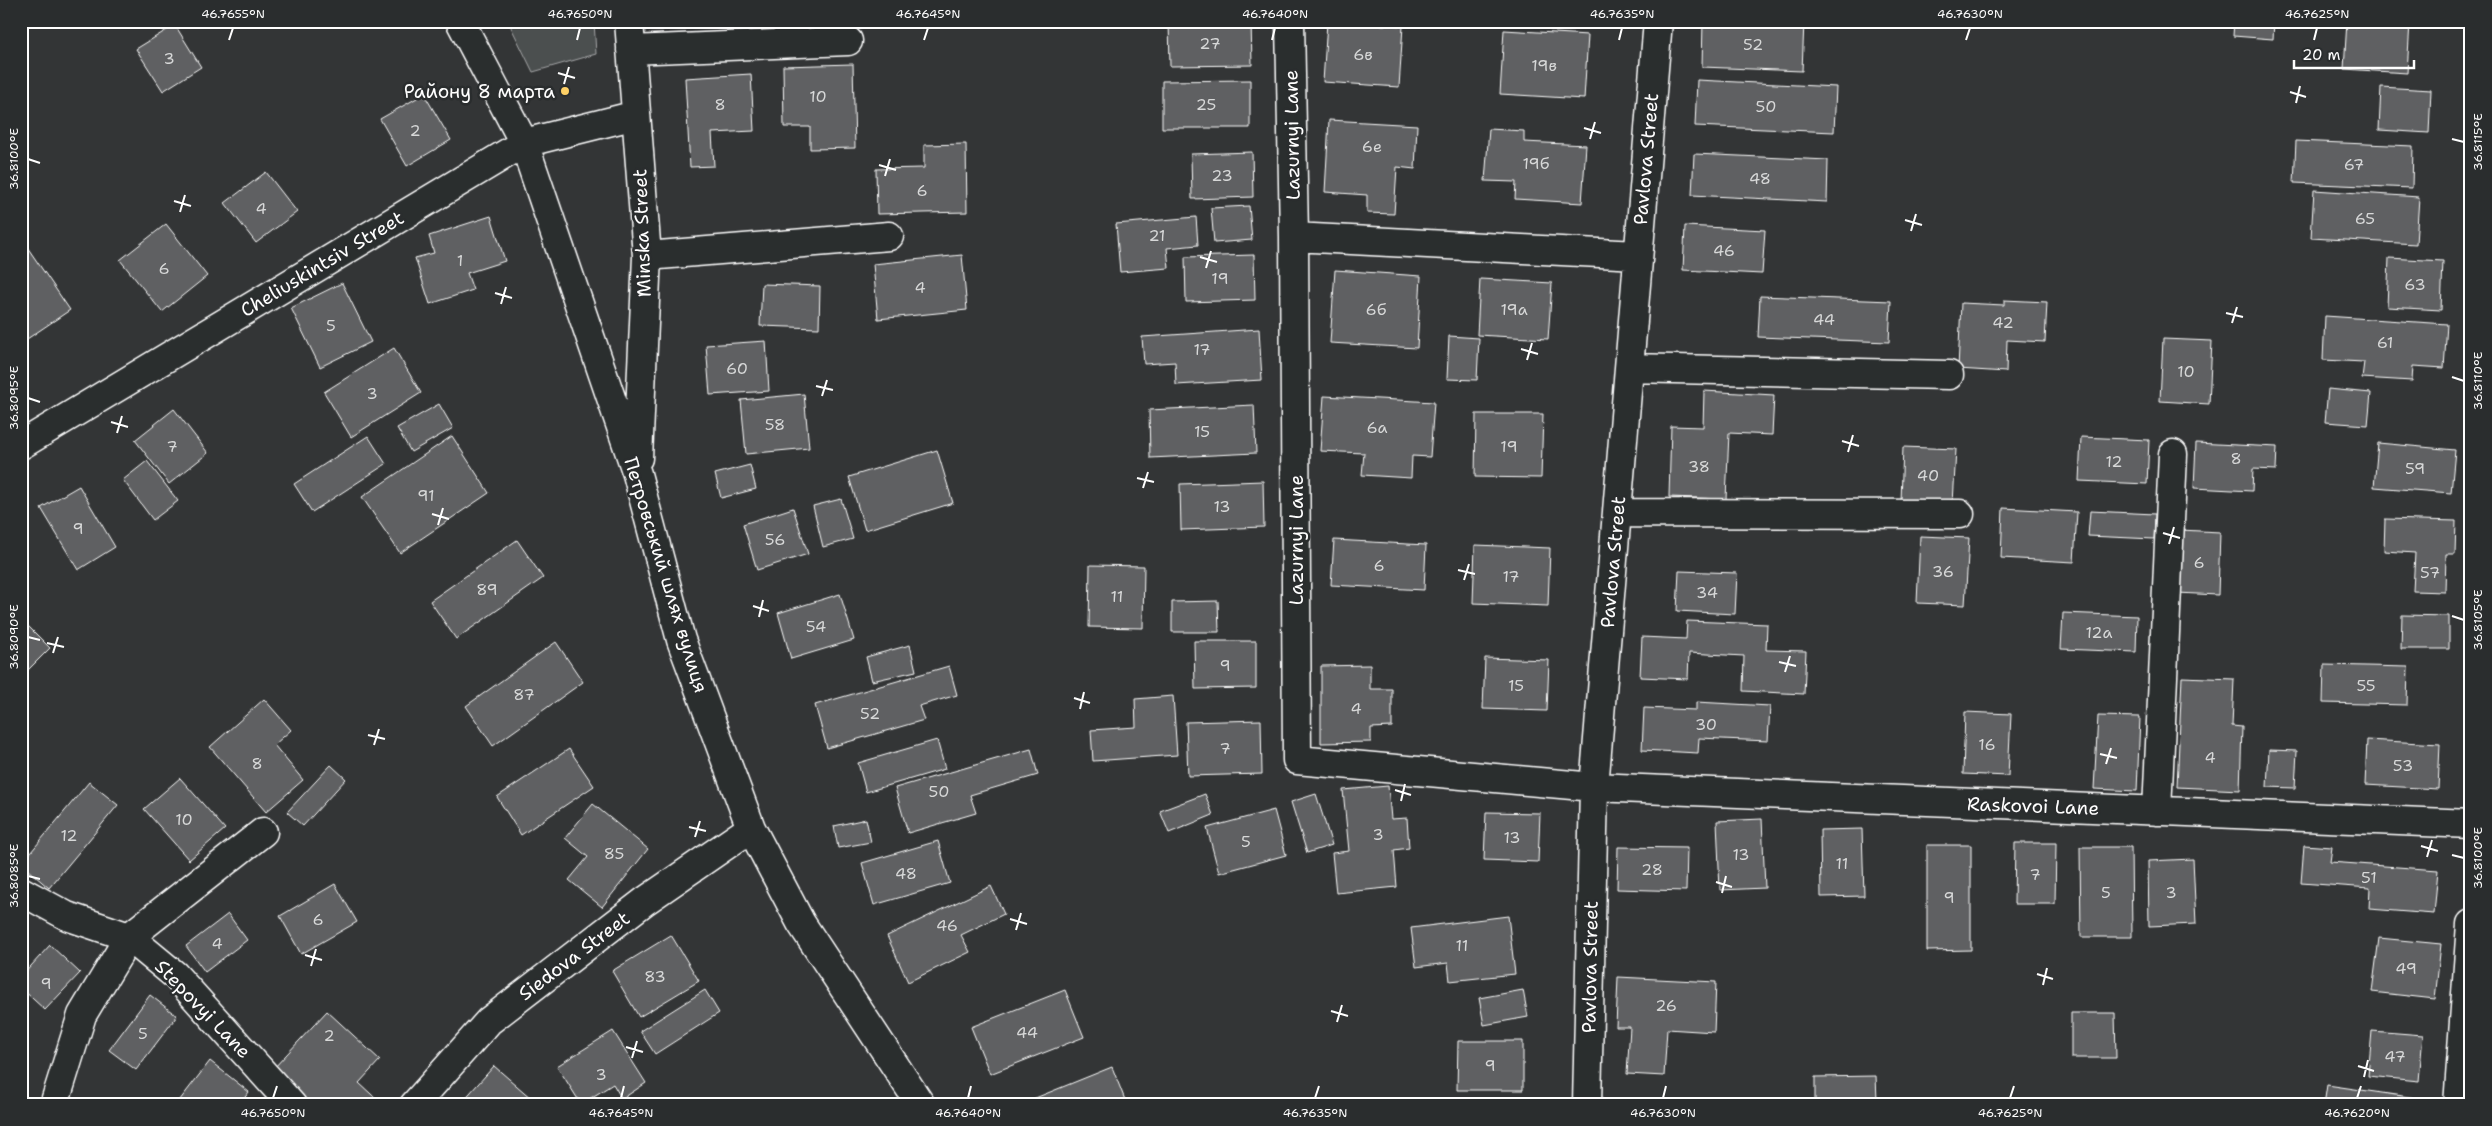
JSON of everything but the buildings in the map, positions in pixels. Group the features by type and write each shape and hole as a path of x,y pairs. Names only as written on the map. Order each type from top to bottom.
{"street":[{"name":"Петровський шлях вулиця","path":"460,21 524,143 637,474 681,640 751,828 802,923 921,1105"},
{"name":"Minska Street","path":"629,21 647,256 637,474"},
{"name":"Lazurnyi Lane","path":"1290,21 1294,237 1297,760 1594,787"},
{"name":"Pavlova Street","path":"1587,1105 1594,787 1658,21"},
{"path":"631,50 848,41"},
{"name":"Cheliuskintsiv Street","path":"21,445 524,143 636,115"},
{"path":"647,256 889,236"},
{"path":"1294,237 1638,255"},
{"path":"1629,368 1949,375"},
{"path":"2157,811 2173,454"},
{"path":"1617,513 1960,514"},
{"name":"Raskovoi Lane","path":"1594,787 2471,824"},
{"name":"Siedova Street","path":"414,1105 489,1021 645,901 751,828"},
{"path":"54,1105 82,1015 129,936 263,832"},
{"name":"Stepovyi Lane","path":"21,891 67,916 129,936 175,975 292,1105"},
{"path":"2458,1105 2471,924"}],"shaded area":[{"path":"508,21 594,21 596,54 533,72"}],"place":[{"name":"Району 8 марта","path":"565,91"}]}
